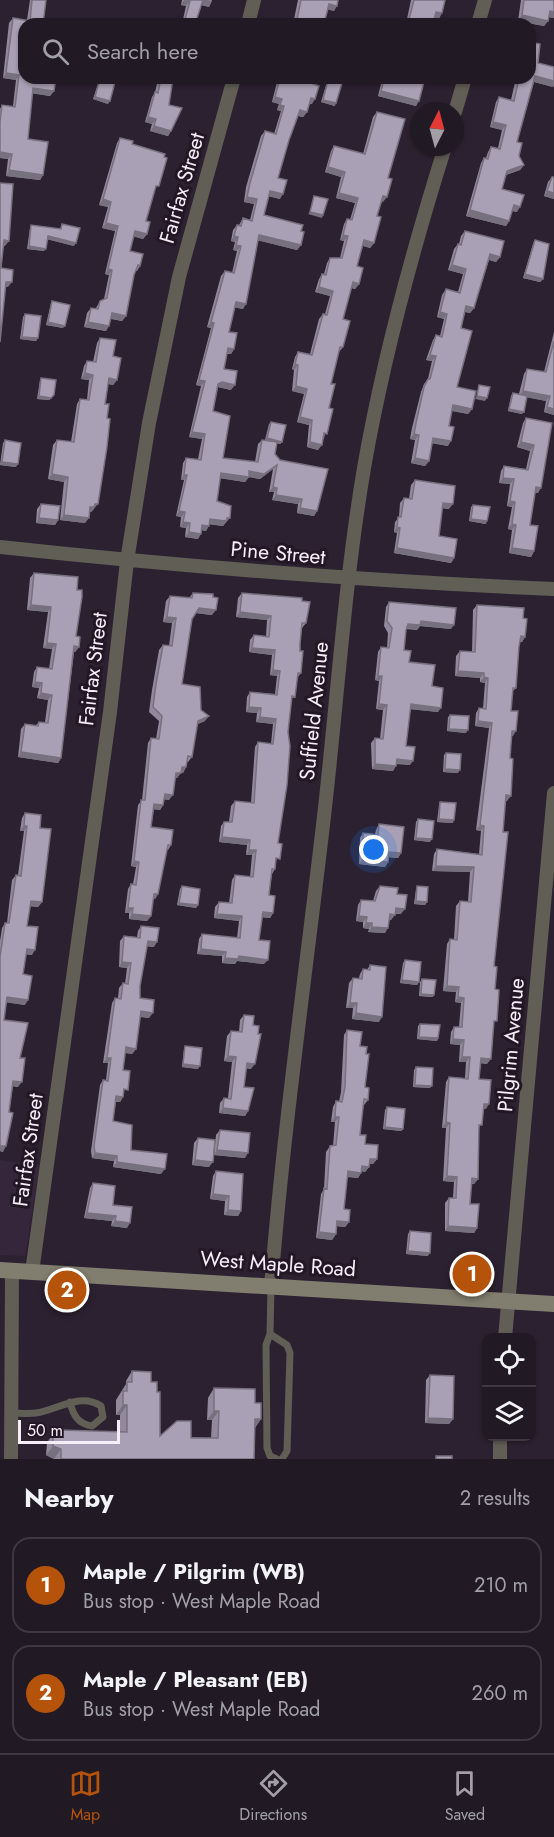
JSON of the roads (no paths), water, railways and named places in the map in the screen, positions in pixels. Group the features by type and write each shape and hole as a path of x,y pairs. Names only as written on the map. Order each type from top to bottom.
{"main road":[{"name":"West Maple Road","path":"6,1270 554,1304"}],"street":[{"path":"250,18 254,0"},
{"path":"480,18 484,0"},
{"name":"Fairfax Street","path":"32,1272 110,712 127,561 149,423 179,277 232,84"},
{"path":"458,102 463,84"},
{"name":"Suffield Avenue","path":"271,1287 337,705 349,579 364,469 380,386 425,211 442,156"},
{"name":"Pine Street","path":"0,547 127,561 349,579 554,589"},
{"name":"Pilgrim Avenue","path":"505,1333 554,793"},
{"path":"6,1270 11,1459"},
{"path":"500,1441 500,1459"}],"lane":[{"path":"271,1287 270,1334 266,1345 267,1448 270,1456 277,1459"},
{"path":"270,1334 287,1346 290,1353 287,1451 282,1459"},
{"path":"11,1413 37,1413 70,1402 96,1402 101,1406 103,1418 92,1426 84,1425 76,1419 70,1402"}],"place":[{"name":"Maple / Pilgrim (WB)","path":"472,1274"},
{"name":"Maple / Pleasant (EB)","path":"67,1290"}]}
